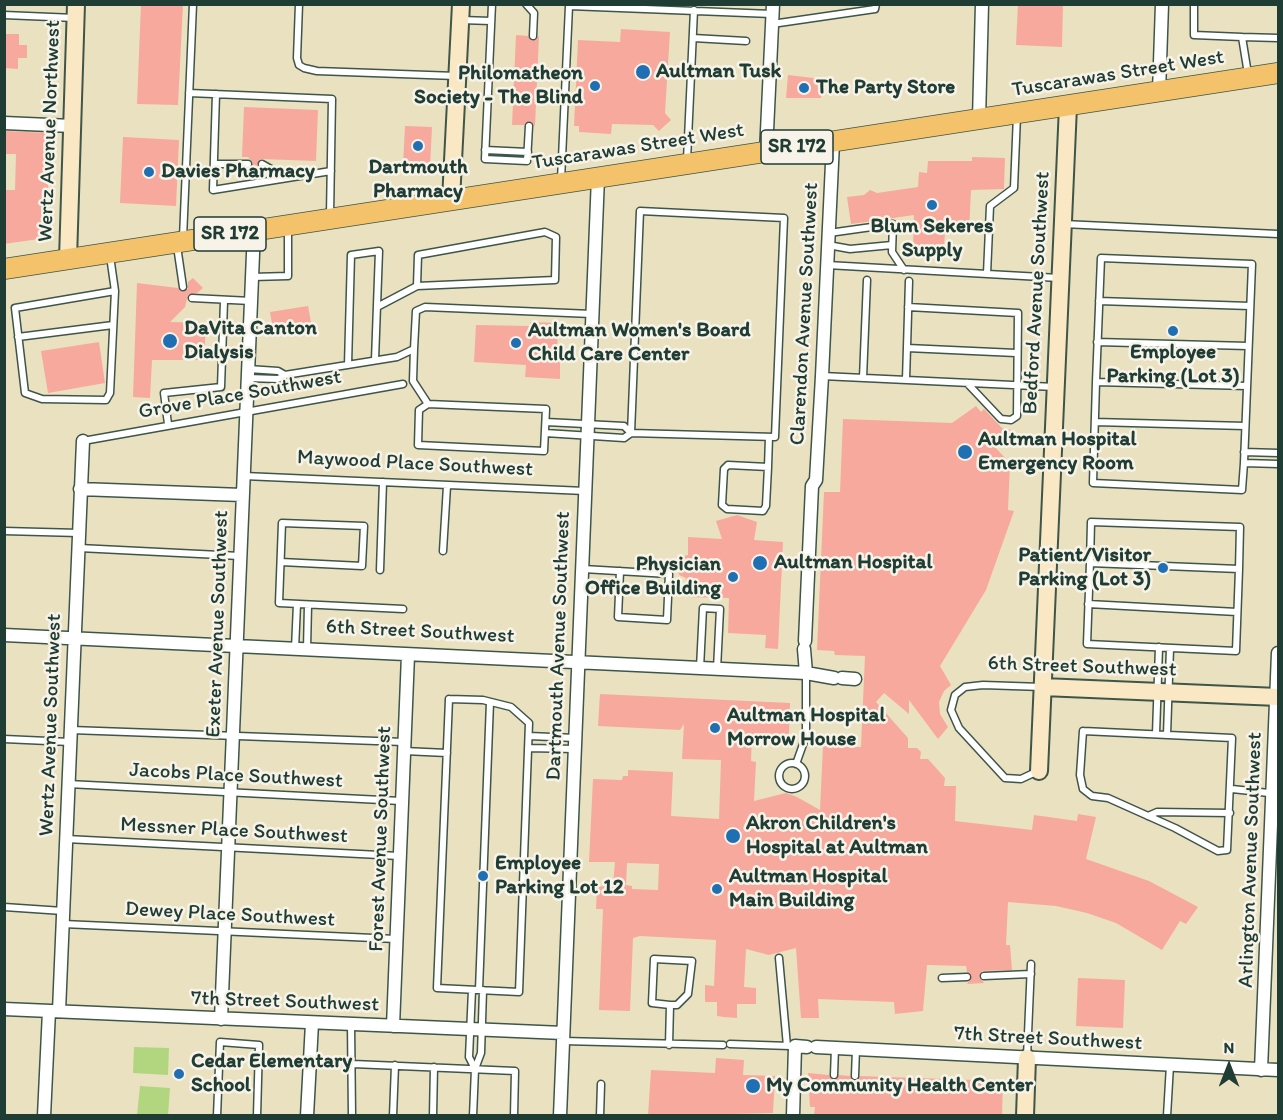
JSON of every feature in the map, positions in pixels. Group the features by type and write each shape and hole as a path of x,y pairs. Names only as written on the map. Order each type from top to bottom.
{"main road":[{"name":"Tuscarawas Street West","path":"4,269 1278,73"}],"street":[{"path":"979,119 982,4"},
{"path":"1159,92 1162,4"},
{"name":"Wertz Avenue Northwest","path":"68,259 76,11"},
{"path":"451,200 460,12"},
{"path":"766,152 772,14"},
{"name":"Bedford Avenue Southwest","path":"1039,771 1068,106"},
{"path":"4,123 72,126"},
{"name":"Clarendon Avenue Southwest","path":"806,673 804,645 812,486 816,480 833,142"},
{"name":"Dartmouth Avenue Southwest","path":"560,1116 598,177"},
{"name":"Exeter Avenue Southwest","path":"221,1019 254,230"},
{"name":"Wertz Avenue Southwest","path":"44,1116 63,924 83,441"},
{"path":"80,489 242,495"},
{"name":"6th Street Southwest","path":"4,635 806,673 855,679"},
{"name":"Arlington Avenue Southwest","path":"1261,1070 1276,794 1278,653"},
{"name":"Forest Avenue Southwest","path":"393,1026 408,655"},
{"name":"6th Street Southwest","path":"1043,687 1278,697"},
{"name":"7th Street Southwest","path":"4,1009 476,1029 563,1037"},
{"path":"308,1116 312,1023"},
{"path":"793,1116 801,1046"},
{"name":"7th Street Southwest","path":"801,1046 1278,1070"},
{"path":"1025,1116 1027,1058"}],"lane":[{"path":"183,287 180,242 193,4"},
{"path":"299,4 297,50 299,65 317,71 457,76"},
{"path":"492,4 485,159 527,161 529,126"},
{"path":"526,4 534,13 533,36"},
{"path":"1194,4 1194,35 1278,38"},
{"path":"561,183 569,6 772,14 876,7"},
{"path":"687,164 694,10"},
{"path":"4,15 76,11"},
{"path":"460,12 491,21"},
{"path":"1242,37 1248,78"},
{"path":"693,38 746,41"},
{"path":"189,93 332,99 330,219"},
{"path":"216,94 213,190 331,171"},
{"path":"987,274 990,206 1014,188 1017,113"},
{"path":"485,150 528,152"},
{"path":"214,164 248,164"},
{"path":"262,164 288,178"},
{"path":"546,422 624,438 631,433 775,437 784,218 640,211 631,433"},
{"path":"1062,224 1278,234"},
{"path":"252,277 288,276 288,225"},
{"path":"828,239 893,225 892,252 904,270"},
{"path":"377,307 417,286 555,280 556,237 545,232 418,255 417,286"},
{"path":"828,239 849,249 892,245"},
{"path":"348,365 351,255 379,251 378,360"},
{"path":"109,253 115,291 110,393 106,400 42,399 25,393 15,308 115,291"},
{"path":"1101,258 1252,264 1242,490 1092,483 1099,301 1101,258"},
{"path":"827,266 1060,278"},
{"path":"863,378 867,280"},
{"path":"906,380 909,281"},
{"path":"192,298 251,301"},
{"path":"168,424 164,393 221,387 224,301"},
{"path":"1099,301 1250,306"},
{"path":"428,404 412,381 416,311 424,307 592,314"},
{"path":"908,307 1018,313 1015,385 1018,412 1015,418 1008,420 999,417 967,382"},
{"path":"18,338 113,325"},
{"path":"1098,342 1248,346"},
{"path":"907,348 1016,353"},
{"path":"248,374 278,371 285,375 397,357 414,349"},
{"path":"822,376 1055,387"},
{"path":"1096,382 1247,386"},
{"name":"Grove Place Southwest","path":"83,441 246,410 403,384"},
{"path":"428,404 546,409 544,451 418,445 419,410 428,404"},
{"path":"1095,422 1245,426"},
{"path":"545,433 624,426 631,433"},
{"path":"768,467 729,465 724,469 722,505 727,509 763,510 766,506 768,467 769,437"},
{"path":"1244,452 1278,453"},
{"path":"1244,462 1278,464"},
{"name":"Maywood Place Southwest","path":"243,476 585,491"},
{"path":"380,570 383,482"},
{"path":"443,550 447,486"},
{"path":"1091,522 1240,528 1239,569 1236,651 1087,644 1091,522"},
{"path":"281,562 362,566 364,526 282,523 279,603 403,609"},
{"path":"4,531 79,533"},
{"path":"78,548 240,556"},
{"path":"1090,563 1239,569"},
{"path":"582,569 620,571 669,574 667,620 618,617 620,571"},
{"path":"297,604 301,649"},
{"path":"1088,604 1237,612"},
{"path":"301,649 308,605"},
{"path":"700,668 702,608 720,609 717,669"},
{"path":"1159,648 1167,735"},
{"path":"1156,734 1170,648"},
{"path":"796,764 806,736 806,673"},
{"name":"6th Street Southwest","path":"1039,771 1021,779 1005,778 959,728 951,710 955,695 965,687 983,685 1043,687"},
{"path":"449,699 490,702 511,707 529,723 519,992 437,988 449,699"},
{"path":"475,1069 470,1057 476,1029 490,702"},
{"path":"1083,731 1167,735 1232,738 1232,789 1227,850 1218,851 1108,798 1092,796 1083,789 1080,776 1083,731"},
{"path":"4,739 70,736 232,735 404,747 447,753"},
{"path":"529,736 575,743"},
{"path":"528,748 575,743"},
{"path":"796,764 804,772 804,781 796,789 787,788 780,783 779,774 784,766 796,764"},
{"name":"Jacobs Place Southwest","path":"68,784 401,801"},
{"path":"1232,789 1276,794"},
{"path":"1148,816 1157,812 1230,813"},
{"name":"Messner Place Southwest","path":"66,839 399,856"},
{"path":"4,907 63,911"},
{"name":"Dewey Place Southwest","path":"63,924 396,939"},
{"path":"779,957 801,1046"},
{"path":"654,959 692,961 688,994 676,1005 670,1005 652,1003 654,959"},
{"path":"1027,1058 1031,964"},
{"path":"984,976 1031,974"},
{"path":"942,978 967,977"},
{"path":"473,1116 475,1069 481,1053 476,1029 478,990"},
{"path":"669,1045 670,1005"},
{"path":"351,1024 352,1116"},
{"name":"7th Street Southwest","path":"563,1037 669,1045 801,1046"},
{"path":"217,1116 220,1042 259,1045 257,1116"},
{"path":"834,1075 835,1048"},
{"path":"855,1076 856,1049"},
{"path":"353,1064 515,1071 514,1116"},
{"path":"393,1116 394,1065"},
{"path":"1167,1116 1170,1065"},
{"path":"433,1116 434,1067"},
{"path":"600,1116 601,1084"}],"green space":[{"path":"134,1047 169,1048 168,1075 133,1073"},
{"path":"140,1086 170,1088 168,1115 137,1115"}],"building":[{"path":"141,4 183,4 178,105 137,104"},
{"path":"1018,4 1063,4 1062,47 1016,45"},
{"path":"621,29 670,32 665,113 671,120 659,131 653,125 612,124 611,134 579,132 579,126 574,126 578,40 620,42"},
{"path":"4,34 19,34 19,45 27,45 27,58 18,58 18,69 4,68"},
{"path":"516,35 528,36 532,41 539,36 535,126 529,121 524,125 512,125"},
{"name":"The Party Store","path":"788,75 822,79 821,98 786,98"},
{"path":"244,107 318,110 316,161 261,159 257,165 262,170 262,175 247,174 247,169 253,163 248,157 242,157"},
{"name":"Dartmouth Pharmacy","path":"405,126 432,127 430,167 403,165"},
{"path":"4,131 50,133 46,238 4,244 4,190 15,190 16,154 4,154"},
{"name":"Davies Pharmacy","path":"123,137 179,140 176,206 120,203"},
{"path":"972,157 1005,158 1004,189 971,190 969,233 945,232 944,247 913,246 914,215 851,224 847,197 864,195 870,190 877,193 918,187 919,172 927,173 928,161 972,161"},
{"name":"DaVita Canton Dialysis","path":"193,278 203,288 197,293 188,295 185,307 170,322 206,323 204,360 152,360 150,398 133,397 137,283 178,288 183,292 188,289 188,282"},
{"path":"308,306 312,328 274,335 270,312"},
{"name":"Aultman Women's Board Child Care Center","path":"530,322 558,323 557,355 560,355 560,379 525,377 526,365 474,362 476,325 530,326"},
{"path":"99,342 105,383 48,393 41,351"},
{"path":"976,406 981,412 984,409 1002,428 1012,430 1015,439 991,443 1010,463 1008,510 1014,511 986,590 940,666 951,685 944,691 939,702 940,714 948,727 938,739 909,700 909,714 884,693 876,702 908,738 908,748 917,748 921,752 920,759 928,759 945,778 944,786 956,786 955,821 1032,830 1034,815 1077,821 1078,814 1096,817 1086,859 1149,881 1198,907 1186,924 1180,921 1162,950 1116,923 1087,913 1056,906 1008,902 1006,945 1010,945 1012,970 982,971 979,977 984,983 967,984 972,976 967,972 966,966 927,965 923,1011 895,1014 894,1002 818,999 819,1018 801,1018 796,948 769,955 746,949 744,987 756,988 756,1004 737,1004 737,1018 724,1017 717,1016 717,1002 705,1002 705,985 714,986 716,940 640,936 633,938 630,1011 599,1010 603,909 596,909 597,887 613,885 615,862 589,862 593,779 622,780 623,776 628,776 628,770 673,772 671,816 719,819 721,760 682,759 684,724 680,730 598,726 600,694 790,703 789,735 752,734 751,761 756,762 754,801 786,793 820,810 823,746 861,747 865,656 835,655 834,651 817,650 824,492 840,492 843,419 952,423","holes":["627,863 659,864 658,890 632,889 632,886 626,885"]},
{"name":"Physician Office Building","path":"737,515 757,522 754,540 783,542 778,649 765,648 766,635 728,633 729,598 686,597 686,578 679,575 680,557 688,555 688,537 722,539 716,521"},
{"path":"1078,978 1125,980 1123,1028 1076,1026"},
{"path":"716,1058 744,1060 743,1075 775,1076 773,1113 648,1116 651,1070 715,1073"},
{"path":"808,1073 829,1075 833,1080 839,1075 850,1076 854,1081 860,1076 1003,1081 1002,1116 814,1116 815,1107 810,1107"}],"place":[{"name":"Aultman Tusk","path":"643,72"},
{"name":"Philomatheon Society - The Blind","path":"595,86"},
{"name":"The Party Store","path":"804,88"},
{"name":"Dartmouth Pharmacy","path":"418,146"},
{"name":"Davies Pharmacy","path":"149,172"},
{"name":"Blum Sekeres Supply","path":"932,205"},
{"name":"Employee Parking (Lot 3)","path":"1173,331"},
{"name":"DaVita Canton Dialysis","path":"170,341"},
{"name":"Aultman Women's Board Child Care Center","path":"516,343"},
{"name":"Aultman Hospital Emergency Room","path":"965,452"},
{"name":"Aultman Hospital","path":"760,563"},
{"name":"Patient/Visitor Parking (Lot 3)","path":"1163,568"},
{"name":"Physician Office Building","path":"733,577"},
{"name":"Aultman Hospital Morrow House","path":"715,728"},
{"name":"Akron Children's Hospital at Aultman","path":"733,836"},
{"name":"Employee Parking Lot 12","path":"483,876"},
{"name":"Aultman Hospital Main Building","path":"717,889"},
{"name":"Cedar Elementary School","path":"179,1074"},
{"name":"My Community Health Center","path":"753,1086"}]}
